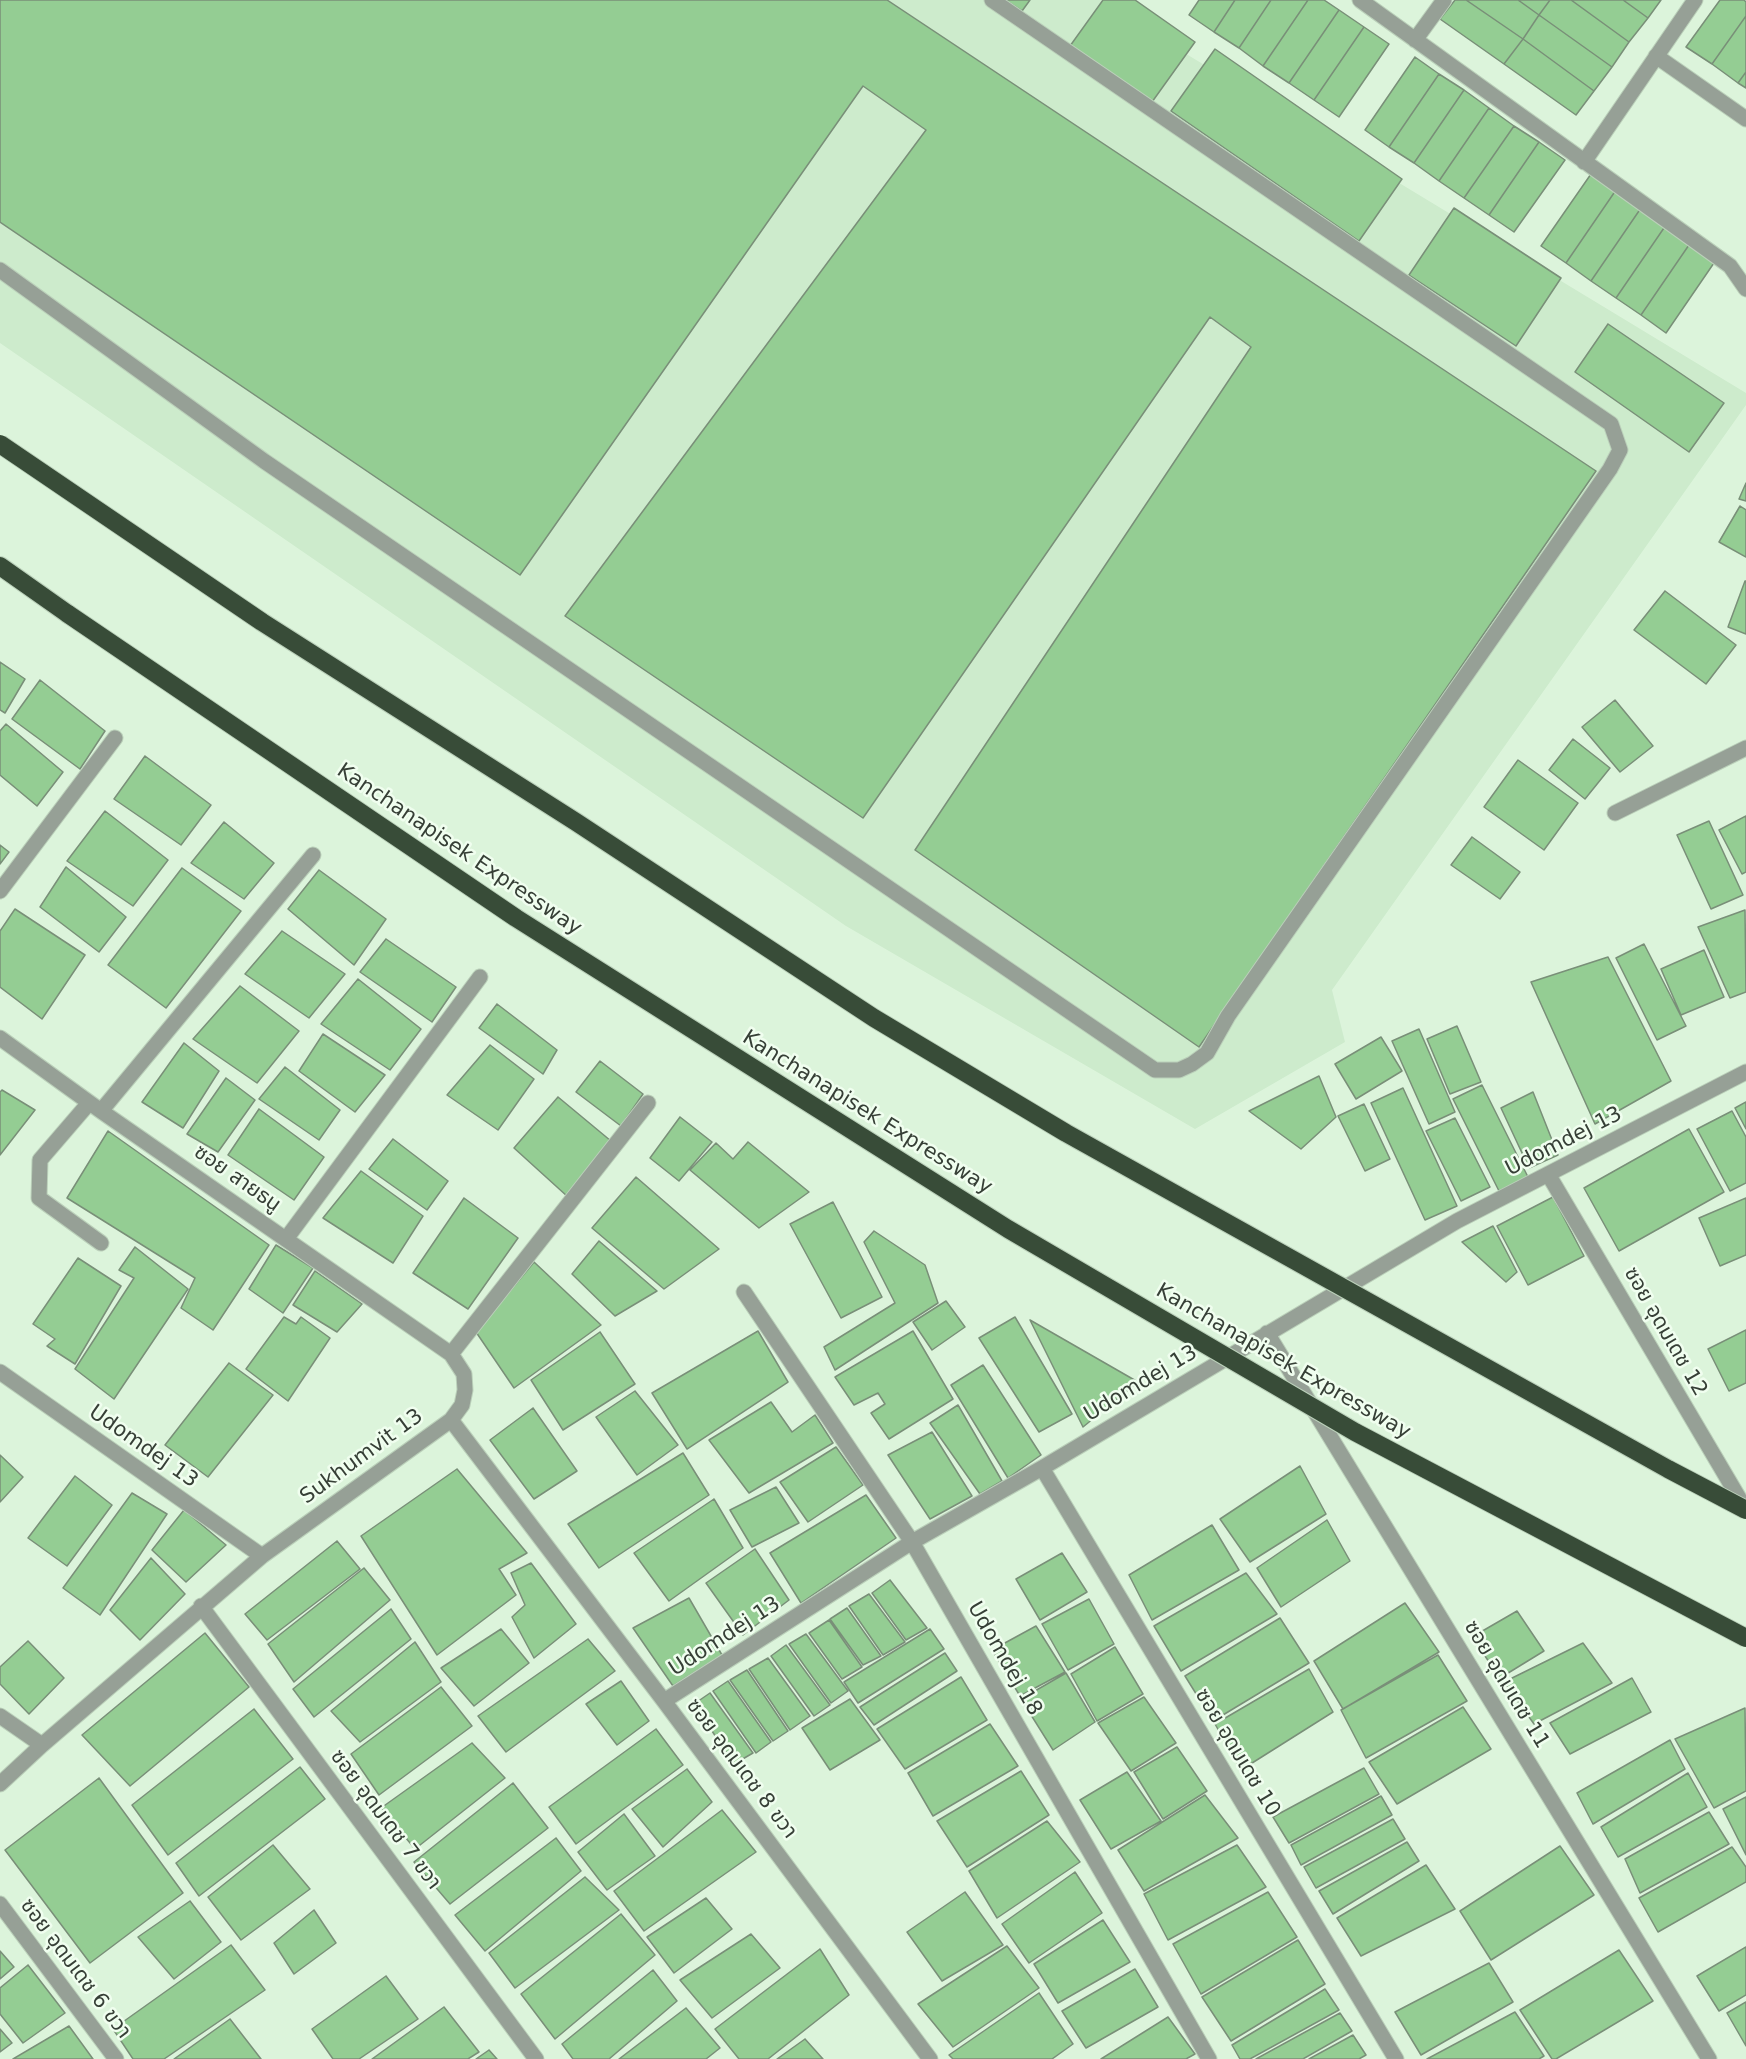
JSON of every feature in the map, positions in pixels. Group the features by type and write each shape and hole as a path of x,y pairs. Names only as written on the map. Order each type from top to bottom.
{"highway":[{"path":"0,444 262,622 576,822 874,1018 1077,1139 1657,1464 1746,1511"},
{"name":"Kanchanapisek Expressway","path":"0,566 516,918 1008,1229 1355,1432 1746,1638"}],"street":[{"path":"0,270 264,461 1155,1071 1179,1070 1207,1053 1228,1017 1610,469 1620,450 1611,424 992,0"},
{"path":"1360,0 1730,266 1746,289"},
{"path":"1415,40 1444,0"},
{"path":"1584,162 1695,0"},
{"path":"1656,56 1746,119"},
{"path":"0,891 115,738"},
{"path":"1615,813 1746,748"},
{"path":"101,1243 39,1198 40,1160 95,1107 313,855"},
{"path":"286,1239 480,977"},
{"name":"ซอย สายธนู","path":"0,1038 95,1107 451,1354"},
{"name":"Udomdej 13","path":"664,1701 912,1542 1042,1468 1457,1221 1746,1072"},
{"path":"451,1354 648,1103"},
{"name":"ซอย อุดมเดช 12","path":"1548,1174 1746,1511"},
{"name":"Udomdej 18","path":"744,1292 912,1542 1209,2059"},
{"name":"ซอย อุดมเดช 11","path":"1268,1333 1709,2059"},
{"name":"Sukhumvit 13","path":"0,1784 201,1606 262,1556 451,1420 462,1405 465,1390 464,1374 451,1354"},
{"name":"Udomdej 13","path":"0,1372 262,1556"},
{"name":"ซอย อุดมเดช 8 ขวา","path":"451,1420 664,1701 930,2059"},
{"name":"ซอย อุดมเดช 10","path":"1042,1468 1396,2059"},
{"name":"ซอย อุดมเดช 7 ขวา","path":"201,1606 536,2059"},
{"path":"0,1716 42,1745"},
{"name":"ซอย อุดมเดช 6 ขวา","path":"0,1904 116,2059"}],"shaded area":[{"path":"0,0 1106,0 1145,29 1746,393 1746,405 1332,990 1345,1042 1195,1129 846,926 0,343"}],"building":[{"path":"0,0 887,0 1596,471 1199,1047 915,850 1251,347 1210,317 863,818 565,616 926,130 863,86 520,575 0,222"},
{"path":"1005,0 1030,0 1022,11"},
{"path":"1103,0 1135,0 1195,42 1152,102 1070,46"},
{"path":"1199,0 1235,0 1214,32 1189,15"},
{"path":"1235,0 1271,0 1239,48 1214,32"},
{"path":"1271,0 1308,0 1263,66 1239,48"},
{"path":"1308,0 1324,0 1339,10 1289,83 1263,66"},
{"path":"1455,0 1466,0 1523,39 1504,64 1440,19"},
{"path":"1466,0 1518,0 1539,15 1523,39"},
{"path":"1518,0 1550,0 1539,15"},
{"path":"1550,0 1571,0 1629,42 1612,67 1539,15"},
{"path":"1571,0 1623,0 1648,18 1629,42"},
{"path":"1623,0 1661,0 1648,18"},
{"path":"1720,0 1744,0 1746,16 1712,64 1686,47"},
{"path":"1339,10 1364,27 1314,100 1289,83"},
{"path":"1539,15 1612,67 1594,91 1523,39"},
{"path":"1746,16 1746,72 1738,83 1712,64"},
{"path":"1364,27 1389,44 1339,117 1314,100"},
{"path":"1523,39 1594,91 1576,115 1504,64"},
{"path":"1215,49 1402,179 1359,241 1171,111"},
{"path":"1415,57 1439,74 1389,147 1365,130"},
{"path":"1746,72 1746,88 1738,83"},
{"path":"1439,74 1464,90 1414,163 1389,147"},
{"path":"1464,90 1489,108 1439,181 1414,163"},
{"path":"1489,108 1514,126 1464,198 1439,181"},
{"path":"1514,126 1539,142 1489,215 1464,198"},
{"path":"1539,142 1565,160 1514,232 1489,215"},
{"path":"1591,174 1616,190 1566,263 1541,246"},
{"path":"1616,190 1641,208 1591,281 1566,263"},
{"path":"1454,208 1561,278 1516,346 1409,275"},
{"path":"1641,208 1666,225 1616,298 1591,281"},
{"path":"1666,225 1691,242 1641,315 1616,298"},
{"path":"1691,242 1716,260 1666,333 1641,315"},
{"path":"1608,324 1724,403 1689,452 1575,372"},
{"path":"1746,483 1746,501 1739,499"},
{"path":"1740,506 1746,510 1746,557 1719,542"},
{"path":"1746,581 1746,634 1728,627"},
{"path":"1665,591 1736,645 1706,684 1634,630"},
{"path":"0,662 25,679 5,713 0,710"},
{"path":"40,680 105,731 80,769 12,719"},
{"path":"1615,700 1653,746 1620,772 1582,727"},
{"path":"6,724 63,772 37,806 0,775 0,731"},
{"path":"1573,739 1610,768 1585,799 1549,770"},
{"path":"145,756 211,805 181,845 114,799"},
{"path":"1518,760 1578,803 1544,850 1484,807"},
{"path":"105,811 168,860 133,906 67,861"},
{"path":"1746,816 1746,872 1742,874 1719,830"},
{"path":"1709,821 1743,895 1711,909 1677,835"},
{"path":"224,822 274,863 244,899 191,863"},
{"path":"1472,837 1520,872 1500,899 1451,865"},
{"path":"0,845 9,852 0,864"},
{"path":"66,867 126,917 99,952 40,907"},
{"path":"182,868 241,911 166,1008 108,965"},
{"path":"319,870 386,919 354,965 288,909"},
{"path":"15,909 85,955 42,1019 0,987 0,931"},
{"path":"1745,910 1746,992 1730,998 1698,927"},
{"path":"282,931 345,974 309,1018 245,974"},
{"path":"386,939 456,987 432,1022 360,972"},
{"path":"1644,944 1686,1026 1657,1040 1616,958"},
{"path":"1704,950 1724,997 1681,1015 1661,969"},
{"path":"1608,957 1671,1081 1595,1124 1531,982"},
{"path":"358,979 421,1029 390,1070 321,1024"},
{"path":"240,986 299,1031 257,1083 193,1039"},
{"path":"497,1004 557,1050 543,1074 479,1028"},
{"path":"1457,1026 1481,1082 1450,1094 1427,1039"},
{"path":"1419,1029 1455,1112 1429,1124 1392,1041"},
{"path":"323,1034 385,1075 355,1112 299,1071"},
{"path":"1381,1037 1402,1071 1356,1099 1335,1064"},
{"path":"184,1043 219,1071 183,1128 142,1102"},
{"path":"490,1045 534,1079 498,1130 447,1095"},
{"path":"600,1061 643,1094 621,1126 576,1092"},
{"path":"285,1067 340,1110 319,1140 259,1099"},
{"path":"1319,1076 1336,1117 1301,1149 1249,1111"},
{"path":"226,1078 255,1100 218,1152 187,1134"},
{"path":"1482,1085 1528,1177 1499,1191 1453,1099"},
{"path":"1403,1088 1457,1206 1425,1220 1371,1103"},
{"path":"2,1090 35,1110 0,1155 0,1092"},
{"path":"1533,1092 1558,1155 1529,1168 1501,1108"},
{"path":"558,1097 611,1141 568,1197 514,1148"},
{"path":"1746,1102 1746,1129 1735,1108"},
{"path":"1364,1104 1390,1159 1365,1171 1338,1116"},
{"path":"259,1109 324,1157 294,1200 228,1155"},
{"path":"1732,1111 1746,1137 1746,1183 1730,1191 1697,1129"},
{"path":"680,1117 712,1142 679,1181 650,1158"},
{"path":"1455,1118 1490,1187 1461,1201 1426,1131"},
{"path":"1689,1129 1724,1192 1619,1251 1584,1188"},
{"path":"108,1131 269,1245 213,1330 181,1308 195,1278 67,1198"},
{"path":"393,1139 448,1181 427,1210 369,1169"},
{"path":"748,1142 809,1192 759,1228 690,1170 716,1143 733,1159"},
{"path":"361,1171 423,1216 393,1263 323,1218"},
{"path":"636,1177 719,1249 664,1289 592,1228"},
{"path":"1553,1197 1584,1256 1528,1285 1497,1226"},
{"path":"464,1198 518,1238 468,1309 413,1273"},
{"path":"1746,1198 1746,1255 1720,1266 1699,1218"},
{"path":"833,1202 882,1297 841,1318 790,1224"},
{"path":"1493,1226 1517,1272 1506,1282 1462,1242"},
{"path":"874,1231 925,1265 938,1303 835,1370 824,1347 895,1303 864,1242"},
{"path":"599,1241 657,1291 615,1316 572,1274"},
{"path":"276,1245 313,1268 283,1313 249,1289"},
{"path":"135,1247 188,1289 114,1399 75,1369 134,1278 119,1270"},
{"path":"78,1258 121,1286 75,1364 47,1346 55,1339 33,1324"},
{"path":"534,1262 601,1325 514,1388 476,1332"},
{"path":"315,1271 362,1304 337,1332 293,1305"},
{"path":"946,1301 965,1327 932,1350 913,1322"},
{"path":"284,1317 296,1324 301,1317 330,1338 288,1401 246,1369"},
{"path":"1015,1317 1072,1414 1039,1432 979,1338"},
{"path":"1030,1320 1138,1382 1083,1427"},
{"path":"1746,1330 1746,1383 1729,1391 1708,1349"},
{"path":"758,1331 788,1382 687,1449 652,1393"},
{"path":"913,1331 953,1399 889,1439 871,1413 885,1404 878,1393 854,1405 835,1377"},
{"path":"600,1332 635,1384 563,1430 531,1380"},
{"path":"229,1363 273,1395 208,1477 165,1445"},
{"path":"983,1365 1041,1455 1008,1478 951,1385"},
{"path":"635,1391 678,1445 637,1475 596,1417"},
{"path":"771,1402 792,1432 815,1415 833,1443 749,1493 709,1440"},
{"path":"958,1405 1002,1481 980,1494 930,1423"},
{"path":"533,1408 577,1471 534,1499 490,1440"},
{"path":"932,1432 972,1496 930,1519 888,1455"},
{"path":"836,1447 863,1485 808,1522 780,1482"},
{"path":"683,1453 709,1495 599,1568 568,1524"},
{"path":"0,1455 23,1477 0,1502"},
{"path":"1300,1466 1326,1514 1250,1562 1220,1519"},
{"path":"457,1469 527,1553 499,1569 516,1595 437,1655 361,1536"},
{"path":"75,1476 112,1505 67,1566 28,1538"},
{"path":"776,1487 799,1523 752,1547 730,1510"},
{"path":"132,1493 167,1514 100,1615 63,1588"},
{"path":"866,1495 896,1538 801,1603 770,1553"},
{"path":"714,1499 743,1548 669,1601 634,1553"},
{"path":"184,1510 226,1545 186,1582 152,1550"},
{"path":"1327,1520 1350,1561 1281,1607 1257,1568"},
{"path":"1212,1525 1239,1570 1152,1620 1129,1575"},
{"path":"337,1541 360,1569 267,1640 245,1614"},
{"path":"755,1549 789,1600 743,1635 706,1583"},
{"path":"1062,1553 1087,1592 1040,1620 1016,1579"},
{"path":"151,1558 185,1594 140,1640 110,1610"},
{"path":"531,1563 576,1624 534,1658 512,1617 525,1605 511,1573"},
{"path":"364,1568 390,1600 294,1682 268,1644"},
{"path":"1246,1573 1277,1614 1181,1671 1154,1626"},
{"path":"890,1580 927,1628 906,1640 872,1593"},
{"path":"869,1594 905,1642 883,1655 849,1606"},
{"path":"689,1598 722,1655 673,1686 633,1628"},
{"path":"1089,1599 1114,1644 1068,1670 1042,1624"},
{"path":"1405,1603 1439,1652 1343,1709 1314,1661"},
{"path":"847,1608 881,1656 863,1665 830,1619"},
{"path":"391,1609 411,1639 314,1717 293,1689"},
{"path":"1517,1611 1544,1651 1500,1678 1472,1637"},
{"path":"1280,1618 1309,1663 1213,1721 1185,1676"},
{"path":"829,1620 862,1667 842,1679 809,1633"},
{"path":"1036,1626 1065,1672 1020,1696 992,1650"},
{"path":"501,1629 529,1663 474,1706 441,1668"},
{"path":"930,1629 944,1649 858,1703 844,1682"},
{"path":"205,1633 249,1687 130,1786 82,1735"},
{"path":"806,1634 848,1691 831,1703 789,1644"},
{"path":"588,1639 615,1671 506,1752 478,1716"},
{"path":"28,1641 64,1678 29,1714 0,1684 0,1667"},
{"path":"415,1642 441,1682 360,1742 331,1711"},
{"path":"1583,1643 1612,1683 1534,1724 1504,1682"},
{"path":"786,1645 830,1705 814,1716 771,1656"},
{"path":"1115,1647 1143,1694 1097,1721 1071,1674"},
{"path":"945,1653 957,1671 874,1725 860,1707"},
{"path":"1438,1655 1467,1701 1366,1758 1341,1710"},
{"path":"768,1658 810,1716 790,1730 749,1669"},
{"path":"1309,1669 1333,1712 1241,1770 1215,1724"},
{"path":"747,1670 788,1731 773,1741 730,1680"},
{"path":"1066,1673 1095,1722 1053,1750 1021,1699"},
{"path":"961,1677 987,1720 905,1769 877,1729"},
{"path":"1632,1678 1651,1712 1570,1754 1550,1723"},
{"path":"621,1681 649,1721 617,1745 586,1704"},
{"path":"728,1681 771,1742 756,1753 713,1691"},
{"path":"441,1687 472,1726 379,1795 351,1754"},
{"path":"710,1693 753,1753 734,1764 694,1704"},
{"path":"1144,1697 1176,1743 1131,1771 1098,1723"},
{"path":"850,1699 880,1740 830,1770 802,1728"},
{"path":"1463,1707 1491,1749 1397,1804 1369,1762"},
{"path":"1745,1708 1746,1791 1714,1808 1675,1739"},
{"path":"254,1709 293,1759 168,1855 132,1805"},
{"path":"990,1724 1018,1766 933,1816 908,1773"},
{"path":"656,1729 683,1765 576,1844 549,1807"},
{"path":"1670,1740 1685,1769 1593,1824 1577,1793"},
{"path":"472,1743 505,1778 415,1849 381,1808"},
{"path":"1177,1747 1207,1791 1163,1819 1134,1772"},
{"path":"300,1767 325,1799 199,1896 176,1863"},
{"path":"1364,1768 1379,1794 1289,1843 1273,1817"},
{"path":"687,1769 712,1802 663,1847 632,1809"},
{"path":"1021,1771 1049,1815 967,1867 937,1821"},
{"path":"1127,1772 1161,1821 1111,1849 1080,1800"},
{"path":"1688,1773 1707,1807 1618,1857 1601,1827"},
{"path":"99,1778 183,1893 90,1963 5,1850"},
{"path":"513,1783 548,1828 450,1904 414,1862"},
{"path":"1205,1795 1238,1838 1144,1891 1118,1850"},
{"path":"1381,1796 1392,1815 1301,1865 1291,1845"},
{"path":"1746,1797 1746,1855 1723,1809"},
{"path":"722,1810 756,1852 644,1931 614,1891"},
{"path":"1709,1812 1729,1844 1640,1893 1625,1859"},
{"path":"624,1814 655,1856 607,1890 578,1852"},
{"path":"1393,1819 1405,1839 1316,1888 1304,1867"},
{"path":"1047,1821 1080,1862 997,1918 969,1871"},
{"path":"556,1838 581,1871 485,1951 455,1915"},
{"path":"1407,1842 1419,1861 1333,1914 1319,1891"},
{"path":"273,1845 310,1889 241,1940 208,1897"},
{"path":"1237,1845 1266,1887 1168,1940 1144,1894"},
{"path":"1560,1846 1594,1895 1491,1960 1460,1911"},
{"path":"1732,1847 1746,1867 1746,1882 1658,1932 1639,1898"},
{"path":"1426,1865 1455,1909 1361,1956 1337,1918"},
{"path":"1075,1872 1102,1913 1029,1963 1002,1924"},
{"path":"585,1877 619,1910 515,1988 489,1953"},
{"path":"965,1892 1003,1945 942,1981 907,1932"},
{"path":"1268,1892 1297,1937 1201,1994 1173,1944"},
{"path":"706,1898 732,1929 674,1973 647,1937"},
{"path":"190,1901 221,1942 174,1979 138,1937"},
{"path":"314,1910 336,1943 294,1974 274,1943"},
{"path":"621,1914 655,1955 555,2039 521,1994"},
{"path":"1103,1920 1130,1962 1058,2003 1034,1964"},
{"path":"751,1934 780,1968 712,2018 680,1980"},
{"path":"1298,1940 1325,1984 1231,2041 1202,1997"},
{"path":"231,1945 265,1990 164,2059 133,2059 113,2029"},
{"path":"1007,1946 1039,1988 953,2047 918,2004"},
{"path":"1746,1947 1746,1995 1719,2011 1697,1976"},
{"path":"820,1949 849,1995 768,2059 739,2059 715,2029"},
{"path":"1619,1950 1653,2001 1556,2059 1552,2059 1520,2010"},
{"path":"0,1951 14,1967 0,1979"},
{"path":"1489,1963 1513,2002 1421,2055 1395,2012"},
{"path":"28,1965 65,2013 23,2043 0,2014 0,1988"},
{"path":"1135,1969 1158,2007 1086,2048 1062,2011"},
{"path":"653,1970 677,2001 609,2059 573,2059 562,2044"},
{"path":"386,1976 418,2019 359,2059 333,2059 312,2029"},
{"path":"1325,1989 1339,2010 1250,2059 1240,2059 1232,2045"},
{"path":"1039,1993 1073,2044 1052,2059 953,2059 949,2055"},
{"path":"1746,2002 1746,2046 1727,2013"},
{"path":"444,2007 479,2052 468,2059 372,2059"},
{"path":"686,2008 720,2048 706,2059 619,2059"},
{"path":"1515,2012 1544,2056 1539,2059 1427,2059"},
{"path":"1340,2013 1352,2031 1303,2059 1256,2059"},
{"path":"1168,2017 1195,2054 1186,2059 1101,2059"},
{"path":"230,2019 261,2059 174,2059"},
{"path":"69,2026 93,2059 13,2059"},
{"path":"0,2029 12,2043 0,2052"},
{"path":"1353,2035 1366,2055 1359,2059 1309,2059"},
{"path":"805,2039 823,2059 777,2059"},
{"path":"489,2050 497,2059 476,2059"}]}
